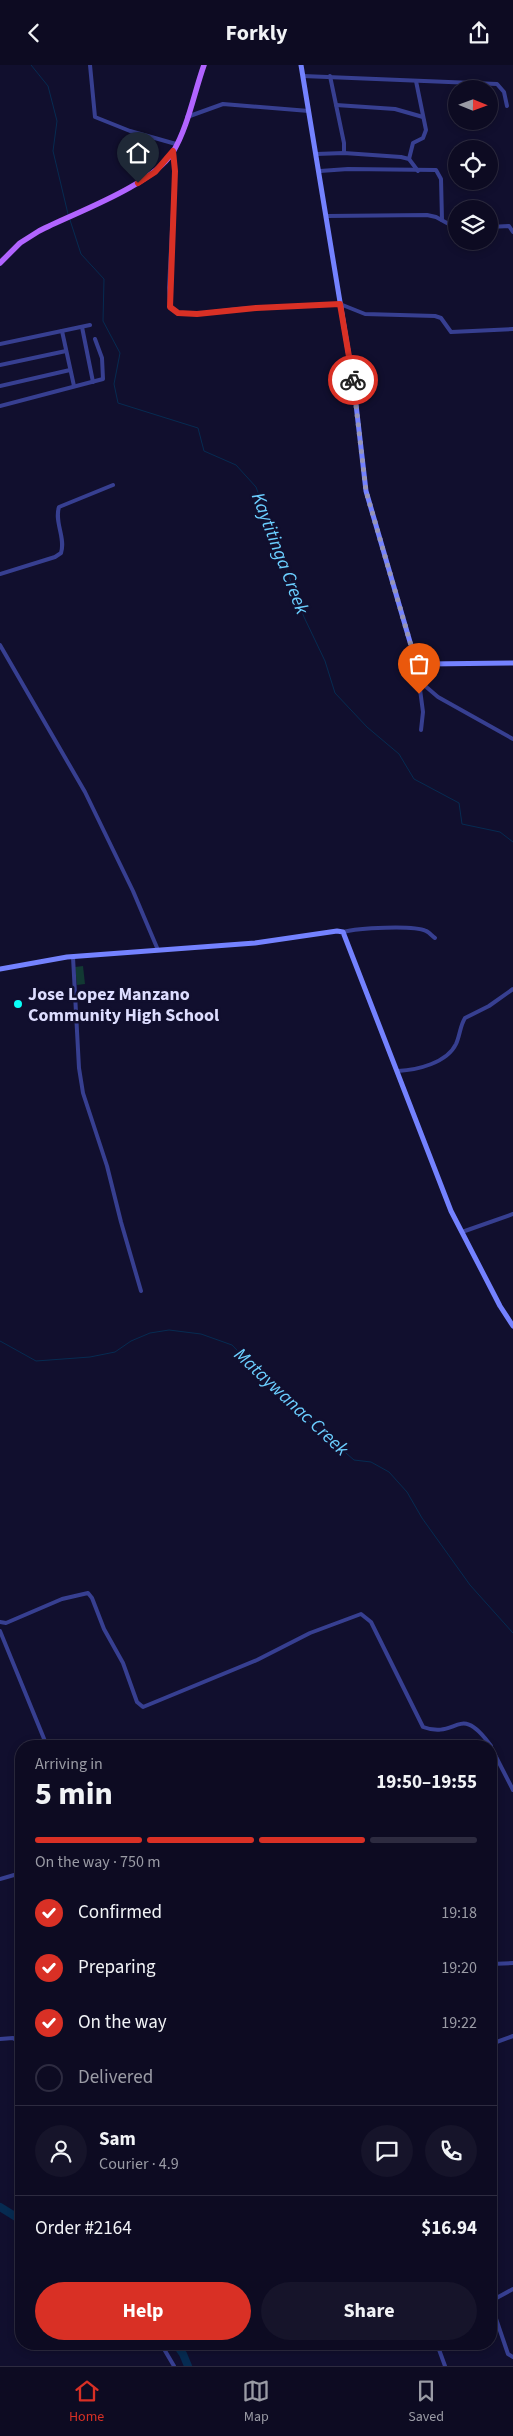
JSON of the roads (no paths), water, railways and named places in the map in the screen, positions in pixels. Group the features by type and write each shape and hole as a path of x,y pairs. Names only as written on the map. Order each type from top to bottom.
{"main road":[{"path":"0,263 20,243 155,172 176,145 204,65"}],"street":[{"path":"90,65 94,113 98,120 176,145"},
{"path":"301,65 320,171 354,387 366,491 416,659 417,679 423,712 421,730"},
{"path":"303,76 497,84 504,91 507,106"},
{"path":"330,76 344,143 344,153"},
{"path":"408,159 413,143 425,135 416,81"},
{"path":"187,117 223,104 309,111"},
{"path":"336,105 395,109 423,117"},
{"path":"173,151 175,171 170,307 178,313 197,314 256,308 340,304 365,314 435,316 441,318 451,332 513,329"},
{"path":"316,154 344,153 408,159 418,171"},
{"path":"320,171 348,169 430,170 439,173 443,197 442,220"},
{"path":"326,216 427,215 448,224"},
{"path":"498,227 510,226 513,233"},
{"path":"0,345 90,325"},
{"path":"82,327 93,381"},
{"path":"62,331 74,387"},
{"path":"0,406 103,379 102,358 95,339"},
{"path":"0,365 66,351"},
{"path":"0,386 70,369"},
{"path":"0,574 55,557 61,553 62,544 57,512 59,507 113,485"},
{"path":"0,645 85,792 133,891 158,950"},
{"path":"416,659 427,664 513,663"},
{"path":"417,679 438,697 513,739"},
{"path":"0,969 73,957 255,943 354,929 416,928 426,931 435,938"},
{"path":"343,932 451,1211 500,1306 513,1326"},
{"path":"73,957 83,1093 107,1166 141,1291"},
{"path":"398,1071 410,1070 440,1060 455,1045 465,1018 489,1007 513,989"},
{"path":"462,1232 513,1214"},
{"path":"0,1622 6,1623 62,1599 88,1593 92,1598 104,1629 123,1663 137,1702 143,1707 257,1660 310,1633 361,1614 371,1622 424,1727 436,1731 464,1723 472,1724 479,1729 486,1740"},
{"path":"0,1631 45,1740"},
{"path":"497,1759 513,1790"},
{"path":"0,1879 15,1875"},
{"path":"497,1964 513,1963"},
{"path":"497,2042 513,2036"},
{"path":"0,2039 15,2039"},
{"path":"497,2298 513,2289"},
{"path":"497,2325 508,2354 513,2357"},
{"path":"165,2350 174,2366"},
{"path":"439,2350 445,2366"}],"waterway":[{"name":"Kaytitinga Creek","path":"31,65 48,86 57,121 53,151 68,214"},
{"name":"Kaytitinga Creek","path":"70,220 81,254 104,279 103,321 120,353 114,384 118,403 198,428 204,451 236,465 256,487 304,617 325,661 335,693 367,727 399,754 414,779 459,803 462,824 500,832 513,842"},
{"name":"Mataywanac Creek","path":"0,1341 36,1361 90,1357 115,1352 131,1341 150,1333 169,1330 201,1334 232,1345 287,1402 354,1460 371,1462 389,1472 407,1492 422,1518 470,1585 513,1633"},
{"path":"0,2207 15,2216"},
{"path":"180,2350 188,2366"}],"place":[{"name":"Jose Lopez Manzano Community High School","path":"18,1004"}]}
